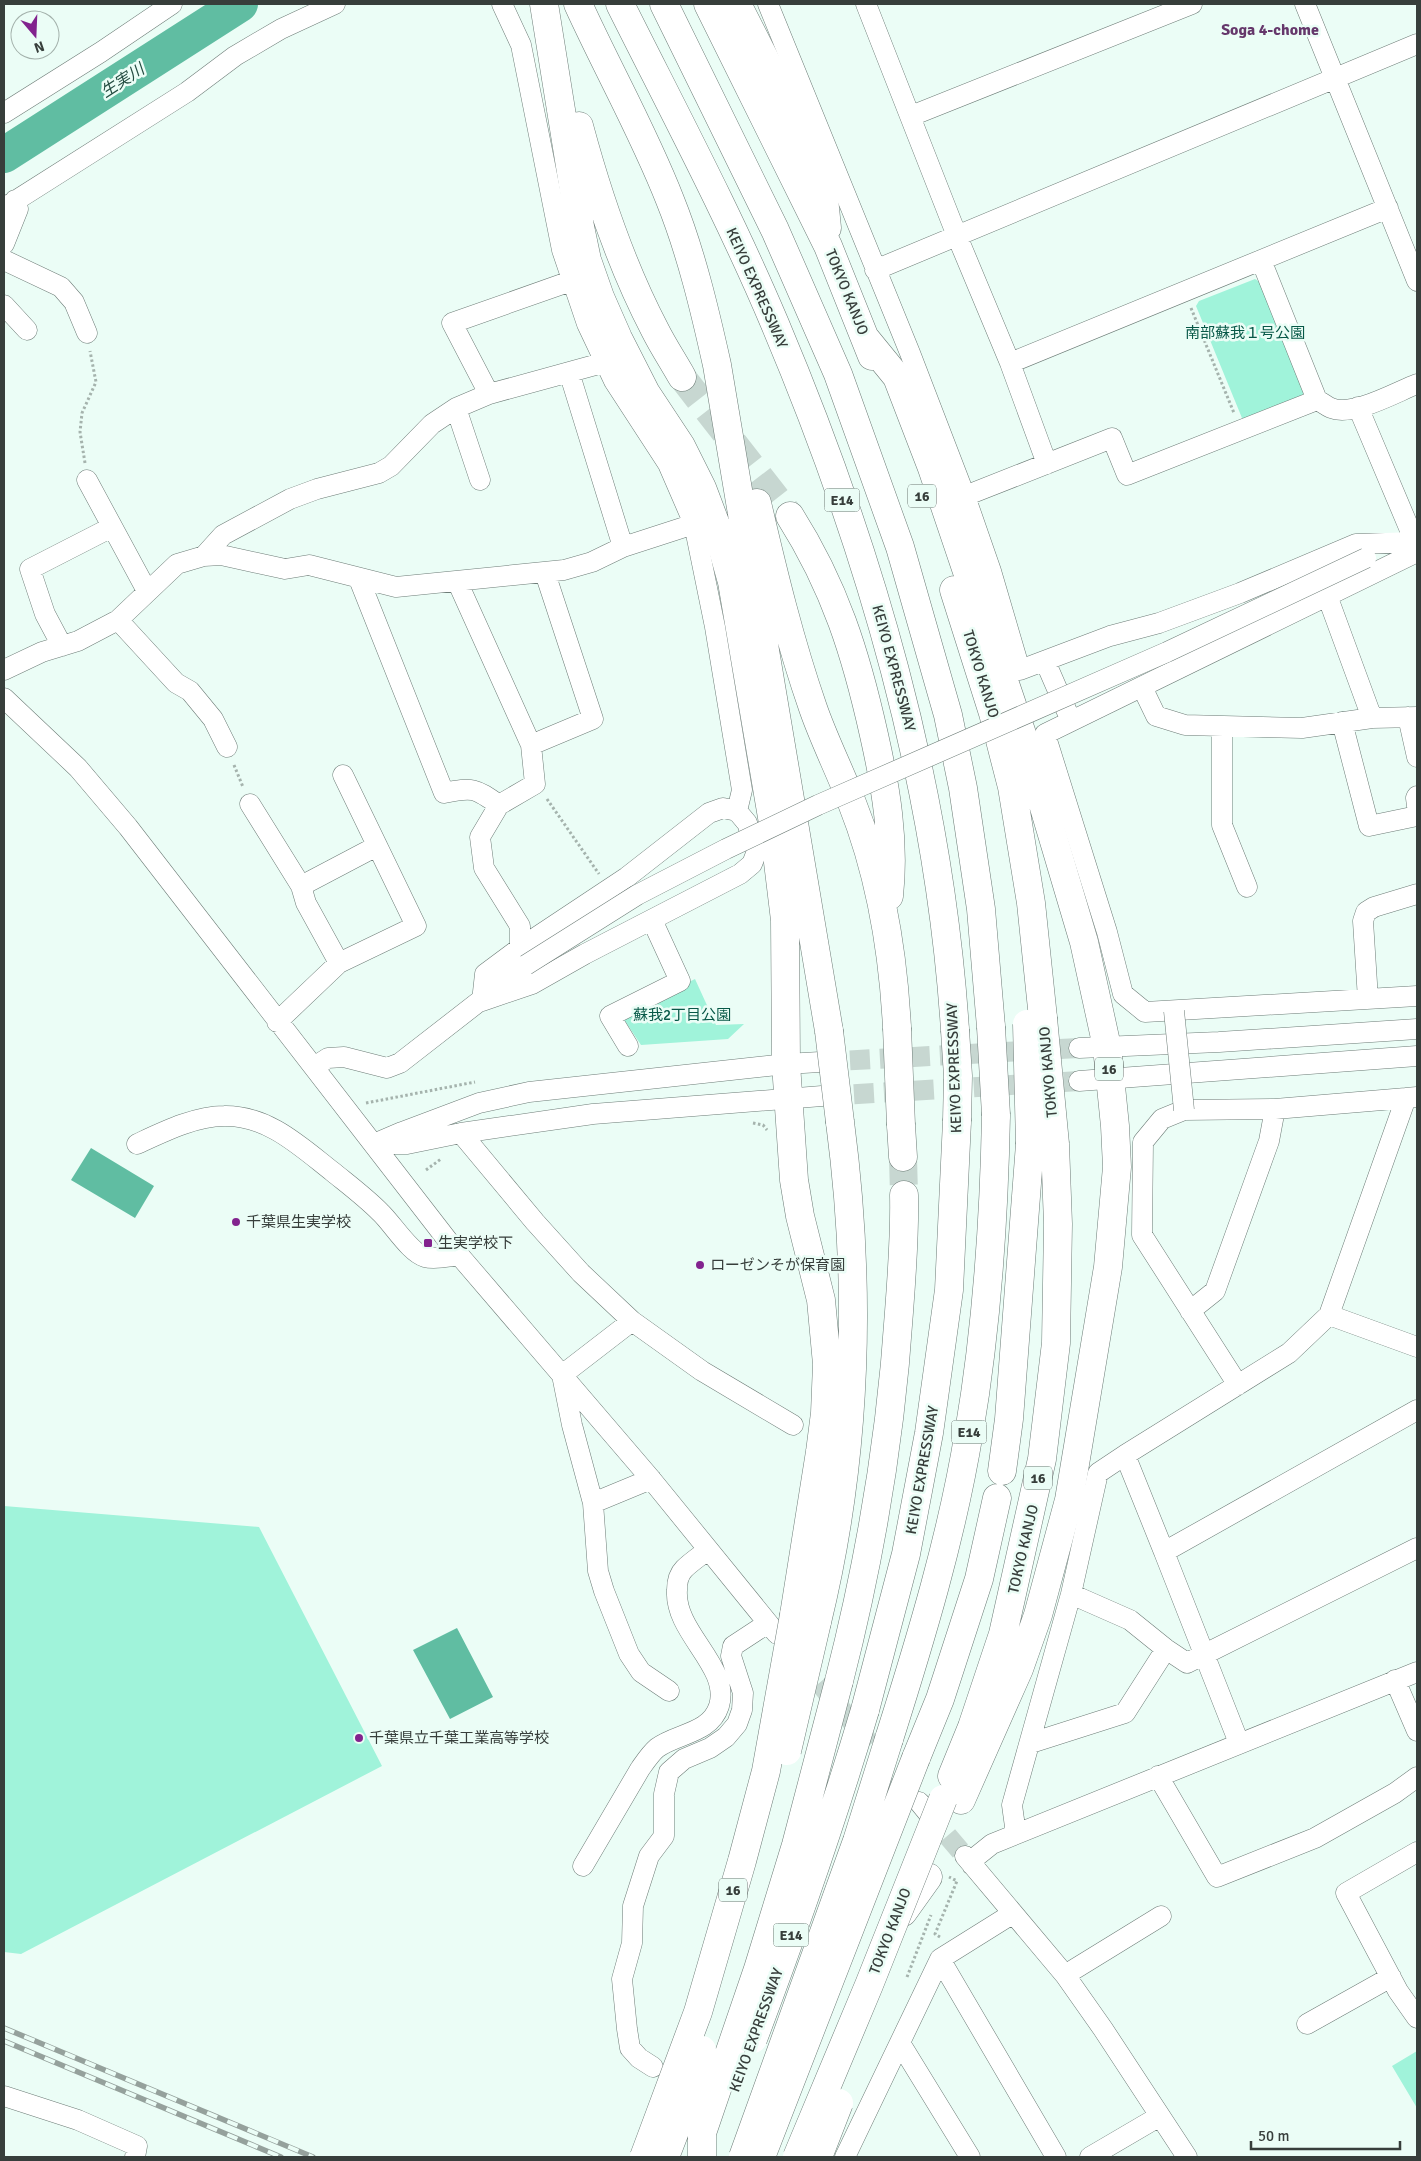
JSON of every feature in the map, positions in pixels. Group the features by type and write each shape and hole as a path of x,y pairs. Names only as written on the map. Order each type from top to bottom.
{"highway":[{"path":"544,4 579,222 587,260 600,297 618,338 646,393 681,446 702,488 716,525 732,582 774,828 785,920 786,1064 794,1180 800,1216 821,1300 826,1364 825,1413 820,1452 789,1624"},
{"name":"16","path":"578,4 628,104 671,202 705,312 717,365 829,1031 848,1180 854,1298 849,1432 842,1494 828,1577 789,1624 766,1771 742,1861 698,2012 644,2157"},
{"name":"KEIYO EXPRESSWAY","path":"620,4 721,207 775,323 861,553 890,646 925,795 945,918 958,1076 949,1290 930,1433 906,1554 865,1710 842,1788 809,1887 709,2157"},
{"name":"KEIYO EXPRESSWAY","path":"664,4 779,239 838,374 900,547 948,715 963,788 978,884 991,1027 996,1115 995,1184 980,1358 969,1433 941,1561 917,1651 857,1841 743,2157"},
{"name":"TOKYO KANJO","path":"708,4 828,246 866,339 944,558 994,713 1012,787 1021,846 1015,879 1035,1019 1043,1144 1058,1224 1056,1343 1042,1460 1003,1634 972,1727 938,1804 869,1985 797,2157"},
{"path":"737,4 769,66 822,188 828,246"},
{"path":"553,52 569,90 586,152 635,288 655,331 682,376"},
{"name":"16","path":"818,2157 867,2027 936,1880 938,1804 1022,1660 1038,1615 1069,1500 1108,1267 1117,1167 1107,1047 1084,942 1024,740 932,468 897,377 866,339"},
{"path":"717,365 736,409 784,612 813,709 853,804 877,878 886,918 892,959 903,1157"},
{"path":"790,516 810,548 829,587 846,627 861,677 884,778 892,868 886,918"},
{"path":"1002,1471 1043,1144"},
{"path":"702,2157 702,2133 758,1969 796,1845 851,1633 868,1554 895,1375 905,1232 904,1195"},
{"path":"762,2157 940,1699 979,1579 997,1498"},
{"name":"16","path":"665,2157 688,2097 798,1712 789,1624"},
{"path":"742,1861 744,1906"},
{"name":"16","path":"890,1929 936,1880"},
{"name":"16","path":"698,2012 722,1982"},
{"name":"16","path":"867,2027 869,1985"}],"street":[{"path":"4,113 101,52 172,4"},
{"path":"4,244 18,209 10,204 187,92 235,56 281,29 335,4"},
{"path":"502,4 521,45 526,65 552,202 571,281 587,324 614,381 668,464 694,524 715,627 742,790 737,811"},
{"path":"768,4 965,496 991,571 1020,670 1110,636 1159,623 1231,596 1356,544 1417,545"},
{"path":"866,4 957,236 1010,363 1047,464"},
{"path":"911,116 1192,4"},
{"path":"1305,4 1417,281"},
{"path":"875,270 1417,44"},
{"path":"1010,363 1388,208"},
{"path":"4,260 61,286 74,302 87,333"},
{"path":"1261,260 1317,400 1332,408 1346,410 1417,384"},
{"path":"489,394 452,323 571,281"},
{"path":"4,305 27,330"},
{"path":"204,556 223,536 290,499 317,489 378,473 391,466 432,424 456,408 489,394 606,362"},
{"path":"569,372 623,547"},
{"path":"965,496 1112,438 1128,475 1317,400"},
{"path":"1358,407 1417,545"},
{"path":"456,408 480,480"},
{"path":"87,480 147,592"},
{"path":"4,670 42,652 78,641 118,620 177,564 204,556 222,555 285,569 309,565 396,587 545,573 592,562 623,547 694,524"},
{"path":"62,646 45,614 30,569 112,527"},
{"path":"523,956 726,848 818,805 1167,652 1366,558 1417,545"},
{"path":"1417,545 1328,598 1045,734 1107,932 1124,994 1145,1012 1417,996"},
{"path":"531,745 593,719 545,573"},
{"path":"359,579 444,793 464,789 478,790 499,805"},
{"path":"457,581 531,745 536,784 499,805 480,837 484,868 520,926 523,956"},
{"path":"1328,598 1372,718"},
{"path":"118,620 176,683 190,691 213,719 227,748"},
{"path":"1045,661 1071,722"},
{"path":"1142,687 1156,716 1186,725 1302,728 1372,718 1413,717 1417,757"},
{"path":"4,698 78,768 128,827 459,1255 651,1479 708,1550 789,1624 734,1646 731,1656 742,1693 742,1710 737,1724 726,1737 710,1748 684,1760 669,1772 664,1794 664,1836 649,1856 633,1906 632,1943 622,1978 630,2048 639,2058 653,2067"},
{"path":"1342,722 1369,826 1417,816"},
{"path":"1222,726 1222,825 1247,887"},
{"path":"277,1022 339,962 416,926 343,775"},
{"path":"1417,796 1417,806"},
{"path":"250,804 301,886 306,903 339,962"},
{"path":"314,1067 328,1058 344,1057 387,1068 400,1064 482,1001 523,956 710,813 723,808 737,811 747,823 757,851 752,864 740,874 585,954 532,984 482,1001"},
{"path":"301,886 377,846"},
{"path":"1368,999 1363,921 1366,912 1374,907 1417,894"},
{"path":"628,1046 610,1016 680,981 652,920"},
{"path":"1174,1011 1184,1110"},
{"path":"1079,1048 1219,1042 1417,1029"},
{"path":"1079,1081 1417,1056"},
{"path":"374,1144 479,1103 521,1094 786,1064 820,1062"},
{"path":"374,1144 408,1144 461,1132 594,1114 822,1096"},
{"path":"1016,1834 1012,1805 1031,1743 1071,1594 1098,1472 1238,1385 1289,1353 1329,1314 1411,1097 1275,1109 1184,1110 1162,1119 1143,1142 1142,1235 1238,1385"},
{"path":"1190,1311 1215,1291 1269,1141 1275,1109"},
{"path":"137,1144 158,1134 195,1121 223,1116 245,1118 264,1124 298,1144 370,1202 411,1248 423,1257 459,1255"},
{"path":"461,1132 561,1251 581,1273 632,1321 702,1371 793,1425"},
{"path":"1329,1314 1417,1347"},
{"path":"562,1375 632,1321"},
{"path":"562,1375 572,1425 593,1503 598,1571 604,1591 629,1654 641,1672 670,1691"},
{"path":"1164,1552 1417,1410"},
{"path":"1125,1455 1239,1743"},
{"path":"593,1503 651,1479"},
{"path":"1071,1594 1130,1620 1187,1663 1417,1548"},
{"path":"583,1866 640,1769 650,1756 666,1743 700,1729 716,1714 721,1694 718,1681 712,1666 686,1626 679,1608 677,1595 677,1581 683,1570 708,1550"},
{"path":"1031,1743 1125,1713 1166,1649"},
{"path":"1187,2157 1065,1975 968,1860 977,1856 992,1844 1417,1672"},
{"path":"1395,1680 1417,1731"},
{"path":"1158,1776 1217,1877 1315,1838 1395,1793 1417,1777"},
{"path":"1417,1852 1346,1893 1390,1977 1417,2018"},
{"path":"845,2157 940,1959 1012,1914"},
{"path":"1065,1975 1161,1916"},
{"path":"940,1959 1056,2157"},
{"path":"1307,2024 1390,1977"},
{"path":"900,2043 970,2157"},
{"path":"4,2096 78,2120 137,2146 136,2157"},
{"path":"1090,2157 1160,2116"}],"path":[{"path":"1184,291 1241,430"},
{"path":"87,333 96,382 82,413 80,432 87,480"},
{"path":"227,748 250,804"},
{"path":"536,784 609,889"},
{"path":"746,1120 764,1125 768,1132"},
{"path":"426,1170 439,1159 446,1157"},
{"path":"936,1880 947,1875 957,1881 935,1934 942,1938"},
{"path":"907,1978 934,1910"}],"green space":[{"name":"南部蘇我１号公園","path":"1255,279 1263,284 1305,390 1302,396 1245,420 1242,418 1196,306 1199,301"},
{"name":"蘇我2丁目公園","path":"695,979 716,1025 744,1024 728,1039 641,1045 621,1015"},
{"path":"4,1506 259,1527 382,1766 21,1954 4,1952"},
{"path":"1417,2051 1417,2108 1392,2066"}],"shaded area":[{"path":"91,1148 154,1186 135,1218 71,1180"},
{"path":"457,1628 493,1697 450,1719 413,1650"}],"waterway":[{"name":"生実川","path":"4,155 240,4"}],"tunnel":[{"path":"682,377 790,516"},
{"path":"820,1062 1079,1048"},
{"path":"824,1096 1079,1081"},
{"path":"903,1157 904,1195"},
{"path":"800,1660 913,1795"},
{"path":"928,1813 963,1854"}],"railway":[{"path":"4,2028 313,2157"},
{"path":"4,2041 281,2157"}],"place":[{"name":"千葉県生実学校","path":"236,1222"},
{"name":"生実学校下","path":"428,1243"},
{"name":"ローゼンそが保育園","path":"700,1265"},
{"name":"千葉県立千葉工業高等学校","path":"359,1738"}],"district":[{"name":"Soga 4-chome","path":"1270,29"}]}
